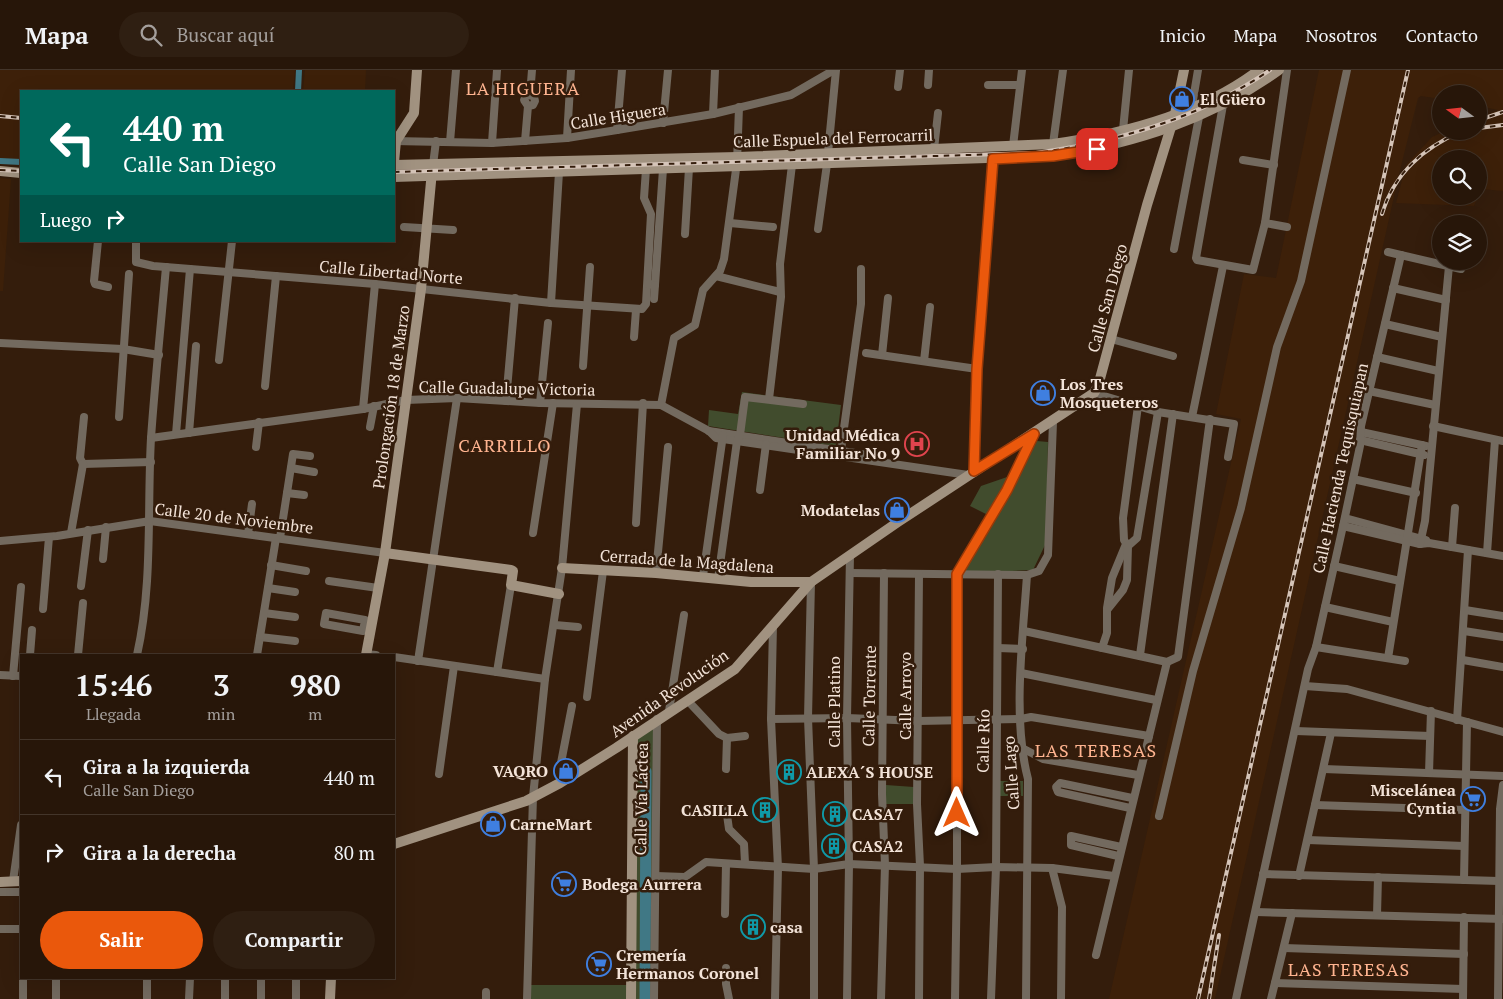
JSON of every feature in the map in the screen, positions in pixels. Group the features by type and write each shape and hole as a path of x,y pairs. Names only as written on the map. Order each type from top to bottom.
{"street":[{"path":"395,141 414,113 417,70"},
{"path":"450,142 456,70"},
{"path":"492,143 497,70"},
{"path":"523,141 532,70"},
{"path":"567,138 571,70"},
{"path":"617,130 622,70"},
{"path":"663,123 668,70"},
{"path":"713,114 715,70"},
{"path":"818,229 828,158 835,70"},
{"name":"Calle Higuera","path":"395,141 492,143 523,141 567,138 663,123 713,114 791,95 835,70"},
{"path":"898,87 900,70"},
{"path":"928,85 929,70"},
{"path":"1013,146 1022,70"},
{"path":"1053,144 1064,70"},
{"path":"1123,130 1129,70"},
{"name":"Calle San Diego","path":"1094,393 1098,386 1112,339 1147,205 1175,114 1184,70"},
{"path":"1192,106 1198,70"},
{"name":"Calle Espuela del Ferrocarril","path":"395,163 534,167 737,162 828,158 934,149 1053,144 1098,137 1175,114 1248,78 1259,70"},
{"name":"Calle Espuela del Ferrocarril","path":"395,176 432,176 534,167 559,172 689,168 737,162 792,165 828,158 993,159 1053,156 1097,149 1199,117 1251,90 1279,70"},
{"path":"1223,105 1197,260 1253,270 1265,223 1287,70"},
{"path":"1159,816 1193,671 1241,508 1276,347 1301,281 1347,70"},
{"path":"988,85 1020,85"},
{"path":"661,405 674,338 695,325 703,290 716,276 723,264 737,162 739,107"},
{"path":"934,149 938,112"},
{"path":"1174,249 1199,117"},
{"name":"Prolongación 18 de Marzo","path":"370,654 368,628 385,553 421,289 436,141"},
{"path":"972,473 977,369 993,159"},
{"path":"1243,160 1274,165"},
{"path":"768,399 780,292 780,264 792,165"},
{"path":"0,166 20,167"},
{"path":"685,234 689,168"},
{"path":"646,169 644,198 651,214 651,284 654,299"},
{"path":"634,337 640,309 651,284 663,169"},
{"path":"0,171 20,173"},
{"path":"551,303 559,172"},
{"path":"730,223 773,227"},
{"path":"1265,223 1287,227"},
{"path":"404,227 453,230"},
{"path":"98,242 94,281 96,284 108,287"},
{"name":"Calle Libertad Norte","path":"136,242 136,262 166,267 375,284 551,303 640,309"},
{"path":"219,360 232,242"},
{"path":"1388,252 1432,262"},
{"name":"Calle Hacienda Tequisquiapan","path":"1236,999 1296,732 1308,669 1316,647 1344,522 1369,391 1401,255"},
{"path":"1192,416 1223,266"},
{"path":"137,654 144,627 150,521 151,438 166,267"},
{"path":"583,366 590,267"},
{"path":"176,434 190,269"},
{"path":"840,450 861,304 861,270"},
{"path":"1421,541 1449,270"},
{"path":"119,417 129,274"},
{"path":"265,386 276,276"},
{"path":"716,276 780,292"},
{"path":"363,409 375,284"},
{"path":"1393,288 1446,300"},
{"path":"506,401 516,298"},
{"path":"882,355 888,298"},
{"path":"924,361 930,307"},
{"path":"540,403 548,322"},
{"path":"1385,324 1442,337"},
{"path":"1112,339 1173,356"},
{"path":"0,343 123,349 159,355"},
{"path":"189,432 196,346"},
{"path":"866,353 977,369"},
{"path":"1378,357 1438,371"},
{"path":"1369,391 1435,405"},
{"path":"972,473 1053,422 1094,393 1158,412 1234,424 1228,456"},
{"path":"718,579 738,438 746,396 803,404"},
{"path":"418,661 435,558 457,398"},
{"name":"Calle Guadalupe Victoria","path":"151,438 363,409 406,400 457,398 540,403 643,404 661,405 709,431 723,436 840,450 972,473"},
{"path":"533,533 553,403"},
{"path":"527,999 533,797 545,679 555,625 562,568 577,404"},
{"path":"636,523 643,404"},
{"path":"370,427 374,406"},
{"path":"1108,608 1118,597 1127,580 1127,545 1123,518 1138,406"},
{"path":"1102,648 1106,633 1112,578 1127,545 1137,538 1158,412"},
{"path":"1140,655 1172,414"},
{"path":"71,533 83,464 80,458 84,417"},
{"path":"1024,632 1167,662 1178,656 1210,419"},
{"path":"256,447 259,422"},
{"path":"850,573 1027,575 1039,571 1048,555 1053,422"},
{"path":"1433,426 1499,440 1487,553"},
{"path":"954,999 957,869 957,574 1010,484 1034,434"},
{"path":"703,576 723,436"},
{"path":"1361,436 1431,447"},
{"path":"1361,436 1430,456"},
{"name":"Calle Guadalupe Victoria","path":"738,438 766,444 972,473"},
{"path":"760,490 766,444"},
{"path":"1388,658 1416,493 1422,445"},
{"path":"656,573 668,447"},
{"path":"258,654 270,565 278,538 293,454 310,456"},
{"path":"83,464 151,462"},
{"path":"290,468 314,472"},
{"name":"Avenida Revolución","path":"395,844 533,797 560,783 657,719 688,701 735,669 811,582 972,473"},
{"path":"1353,479 1416,493"},
{"path":"287,493 304,495"},
{"path":"248,534 252,504"},
{"path":"1452,547 1456,508"},
{"name":"Calle 20 de Noviembre","path":"0,541 49,537 150,521 435,558 511,570 511,585"},
{"path":"1344,522 1430,543 1503,556"},
{"path":"102,559 106,528"},
{"path":"81,586 88,530"},
{"path":"43,609 49,537"},
{"path":"1458,720 1468,550"},
{"name":"Calle Platino","path":"847,999 849,864 847,718 850,555"},
{"path":"270,565 306,571"},
{"path":"1334,566 1400,581"},
{"name":"Cerrada de la Magdalena","path":"562,568 703,576 750,582 811,582"},
{"path":"587,697 603,571"},
{"name":"Calle Torrente","path":"881,999 885,865 882,794 884,573"},
{"name":"Calle Arroyo","path":"919,574 917,804 920,866 919,999"},
{"name":"Calle Río","path":"991,999 996,866 998,574"},
{"name":"Calle Lago","path":"1026,999 1028,779 1022,748 1021,673 1027,575"},
{"path":"329,581 378,588"},
{"path":"811,582 808,718 814,869 814,999"},
{"path":"497,672 511,585 559,594"},
{"path":"0,675 17,676 21,588"},
{"path":"268,588 295,592"},
{"path":"78,654 83,602"},
{"path":"1325,607 1393,622"},
{"path":"1465,610 1503,616"},
{"path":"264,613 295,617"},
{"path":"326,613 365,620 368,628 363,631 324,624 326,613"},
{"path":"669,712 684,615"},
{"path":"555,625 578,627"},
{"path":"773,625 771,719 778,868 775,999"},
{"path":"30,654 32,630"},
{"path":"1464,631 1503,637"},
{"path":"260,637 295,641"},
{"path":"1316,647 1405,661"},
{"path":"998,648 1023,649"},
{"path":"395,658 545,679"},
{"path":"1463,660 1503,667"},
{"path":"1096,955 1132,798 1167,662"},
{"path":"439,774 454,666"},
{"path":"1021,673 1156,700"},
{"path":"1305,686 1347,689 1503,732"},
{"path":"688,701 719,734 726,738 745,736"},
{"path":"560,783 560,768 572,706"},
{"path":"1429,773 1431,711"},
{"path":"771,719 847,718 919,721 1021,719 1032,717 1149,736"},
{"name":"Calle Vía Láctea","path":"654,999 657,719"},
{"path":"1464,880 1467,722"},
{"path":"1296,732 1430,736"},
{"path":"1299,876 1331,733"},
{"name":"Calle Vía Láctea","path":"631,999 633,736"},
{"path":"726,738 726,769"},
{"path":"1022,748 1043,759 1138,775"},
{"path":"1024,764 1043,759"},
{"path":"1324,769 1503,776"},
{"path":"1130,808 1058,792 1056,788 1060,782 1132,798"},
{"path":"1498,999 1502,919 1499,882 1503,785"},
{"path":"1315,805 1465,810"},
{"path":"726,808 729,829 744,844 745,863"},
{"path":"1118,856 1071,845 1070,842 1074,836 1121,847"},
{"path":"0,882 17,881 20,839"},
{"path":"1308,840 1464,846"},
{"path":"656,876 681,877 706,862 745,863 778,868 814,869 849,864 957,869 996,866 1028,867 1052,868 1114,876"},
{"path":"725,914 726,864"},
{"path":"1052,868 1062,907 1061,999"},
{"path":"1263,874 1499,882"},
{"path":"1377,915 1378,877"},
{"path":"0,892 20,892"},
{"path":"1256,912 1502,919"},
{"path":"1271,999 1292,913"},
{"path":"1463,999 1464,917"},
{"path":"0,929 20,929"},
{"path":"1284,948 1464,954"},
{"path":"726,968 726,984 729,999"},
{"path":"23,979 23,999"},
{"path":"56,979 56,999"},
{"path":"146,999 147,979"},
{"path":"189,999 190,979"},
{"path":"225,979 225,999"},
{"path":"261,979 261,999"},
{"path":"296,979 296,999"},
{"path":"330,999 331,979"},
{"path":"1275,983 1464,989"}],"shaded area":[{"path":"0,70 295,70 293,90 20,90 20,160 0,158"},
{"path":"305,70 366,70 365,90 303,90"},
{"path":"1319,70 1503,70 1503,191 1487,189 1487,150 1432,150 1432,204 1396,203 1406,165 1432,137 1432,140 1488,140 1488,114 1498,110 1488,108 1488,85 1432,85 1432,98 1421,96 1418,98 1399,174 1215,999 1109,999 1241,419 1216,414 1244,274 1276,278"},
{"path":"0,178 11,179 3,291 0,291"}],"green space":[{"path":"742,392 841,405 836,446 708,426 709,410 738,414"},
{"path":"1037,441 1048,442 1046,543 1033,570 965,573 962,570 994,518 970,506 981,486 1010,476 1012,487"},
{"path":"657,719 652,999 527,999 527,985 627,985 633,736"},
{"path":"995,781 1023,781 1023,796 995,796"},
{"path":"886,785 914,787 914,804 886,804"}],"waterway":[{"path":"298,90 299,70"},
{"path":"0,161 20,162"},
{"path":"645,999 646,771"}],"railway":[{"path":"395,172 1036,153 1098,142 1158,125 1216,102 1270,70"},
{"path":"1198,999 1408,70"},
{"path":"1488,117 1503,112"},
{"path":"0,116 20,118"},
{"path":"1488,127 1503,125"},
{"path":"1382,214 1387,199 1402,174 1423,154 1444,140"},
{"path":"0,170 20,171"},
{"path":"1209,999 1219,935"}],"place":[{"name":"El Güero","path":"1182,99"},
{"name":"Los Tres Mosqueteros","path":"1043,393"},
{"name":"Unidad Médica Familiar No 9","path":"917,444"},
{"name":"Modatelas","path":"897,510"},
{"name":"VAQRO","path":"566,771"},
{"name":"ALEXA´S HOUSE","path":"789,772"},
{"name":"Miscelánea Cyntia","path":"1473,799"},
{"name":"CASILLA","path":"765,810"},
{"name":"CASA7","path":"835,814"},
{"name":"CarneMart","path":"493,824"},
{"name":"CASA2","path":"834,846"},
{"name":"Bodega Aurrera","path":"564,884"},
{"name":"casa","path":"753,927"},
{"name":"Cremería Hermanos Coronel","path":"599,964"}],"district":[{"name":"LA HIGUERA","path":"523,89"},
{"name":"CARRILLO","path":"505,446"},
{"name":"LAS TERESAS","path":"1096,751"},
{"name":"LAS TERESAS","path":"1349,970"}],"route":[{"path":"957,813 957,574 1007,490 1034,434 974,471 977,369 993,159 1053,156 1097,149"}]}
